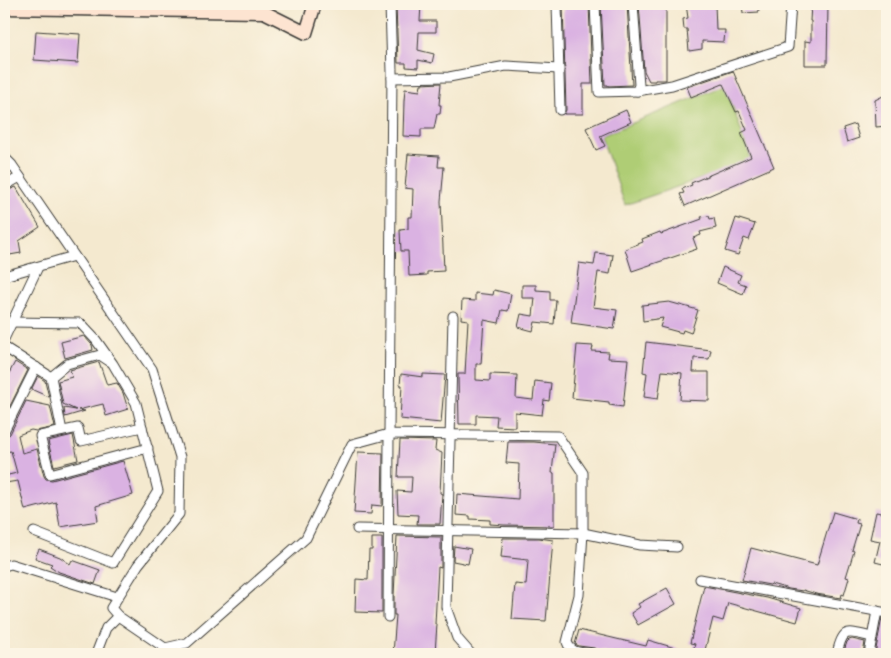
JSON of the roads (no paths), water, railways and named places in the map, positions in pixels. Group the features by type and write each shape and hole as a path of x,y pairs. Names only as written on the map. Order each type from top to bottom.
{"street":[{"path":"4,8 264,8 306,33 315,4"},
{"path":"388,617 392,78 390,4"},
{"path":"557,4 560,110"},
{"path":"595,4 599,92 637,91 672,85 788,47 791,4"},
{"path":"633,4 639,85 637,91"},
{"path":"392,78 449,77 506,66 559,69"},
{"path":"4,157 12,165 152,369 180,457 179,514 138,565 110,608 118,616 165,648 187,643 306,538 352,444 389,434 558,436 583,473 579,595 567,642 569,648 573,651 593,654"},
{"path":"4,186 20,177"},
{"path":"4,276 74,256"},
{"path":"4,337 38,267"},
{"path":"454,316 446,607 458,638 471,654"},
{"path":"12,322 80,323 96,340 136,403 158,492 113,563 34,532"},
{"path":"4,347 50,377 62,432"},
{"path":"50,377 67,364 100,355 113,364"},
{"path":"4,431 36,368"},
{"path":"142,427 81,441 78,428 40,436 50,474 148,448"},
{"path":"358,529 582,533 640,545 677,547"},
{"path":"4,566 12,564 117,597"},
{"path":"700,579 887,614"},
{"path":"869,654 877,611"},
{"path":"96,654 106,628 118,616"},
{"path":"838,654 840,640 846,634 852,633 872,637"}]}
